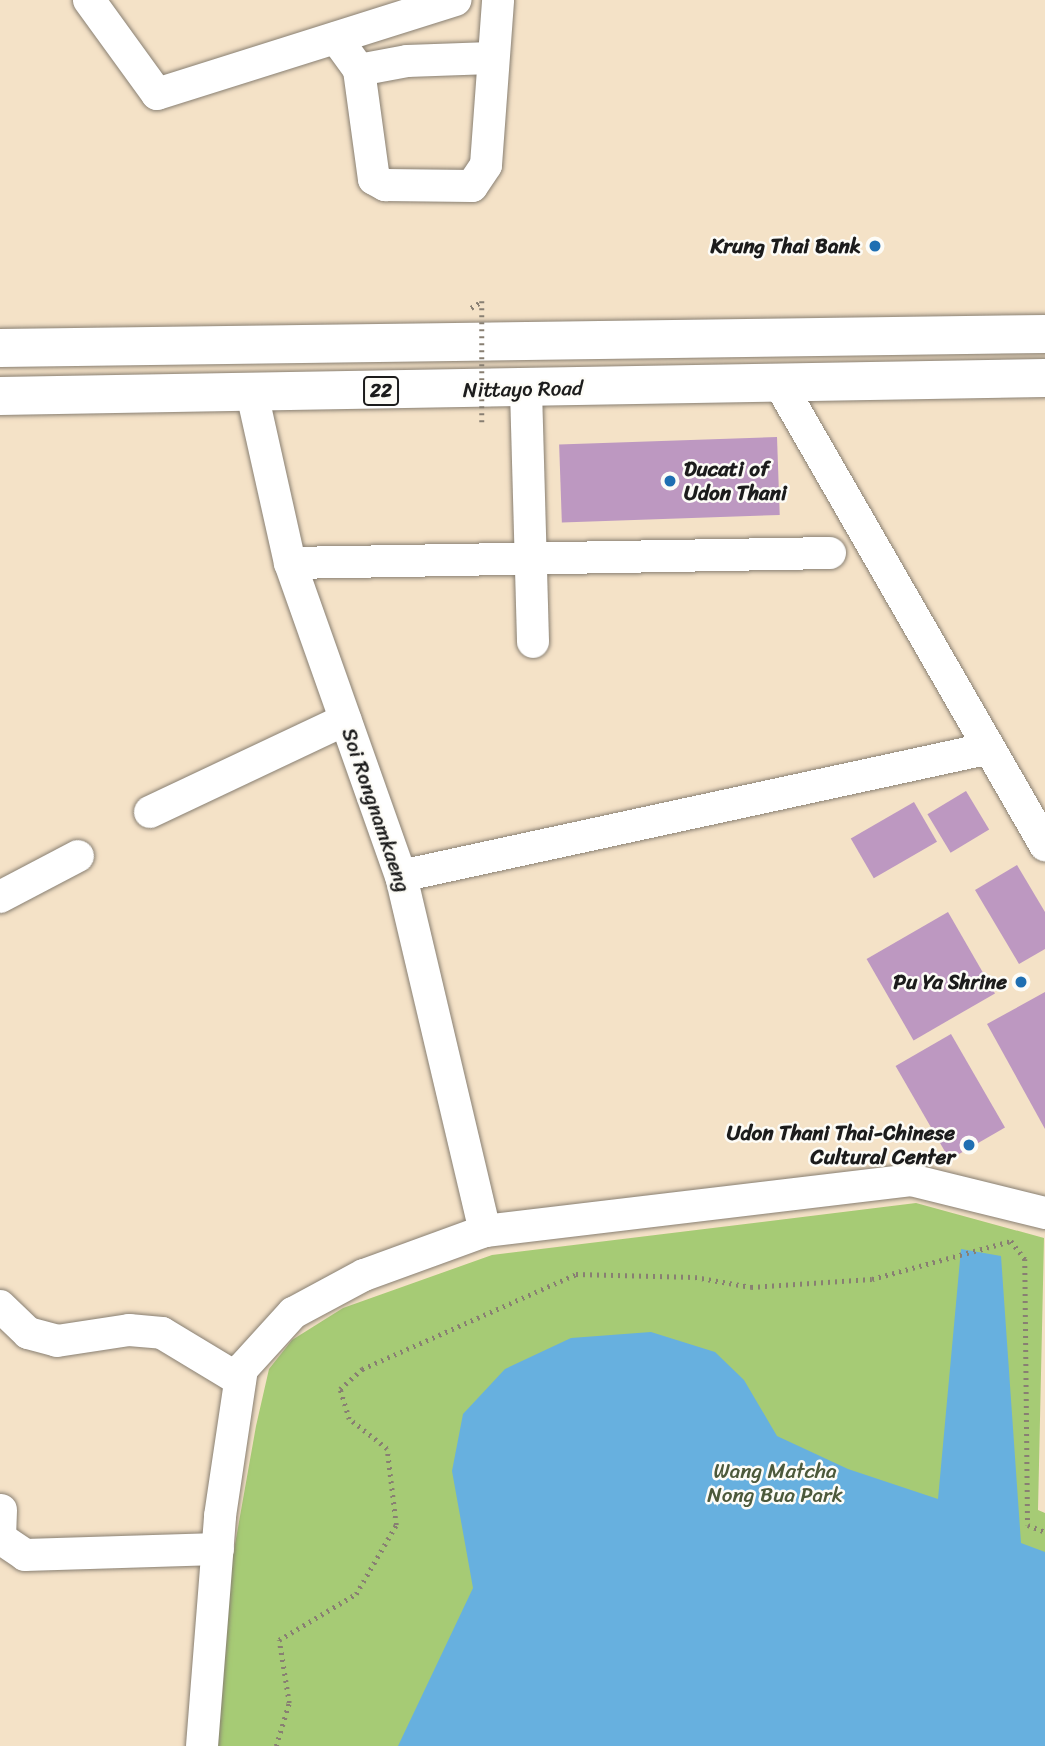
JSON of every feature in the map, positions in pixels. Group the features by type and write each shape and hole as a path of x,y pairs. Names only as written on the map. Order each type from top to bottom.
{"main road":[{"name":"22","path":"0,348 759,340 1045,334"},
{"name":"Nittayo Road","path":"0,396 771,386 1045,378"}],"street":[{"path":"89,0 157,94 456,0"},
{"path":"336,38 359,70 374,179 453,190 482,179 486,165 491,58 498,0"},
{"path":"359,70 407,61 491,58"},
{"path":"771,386 1045,845"},
{"path":"527,390 533,642"},
{"name":"Soi Rongnamkaeng","path":"252,393 290,563 401,876 485,1231"},
{"path":"290,563 830,553"},
{"path":"150,812 345,720"},
{"path":"401,876 986,749"},
{"path":"0,897 78,856"},
{"path":"202,1746 218,1549 242,1369 293,1313 363,1275 485,1231 911,1180 1045,1213"},
{"path":"0,1306 28,1333 57,1341 129,1330 162,1333 240,1380"},
{"path":"1,1510 0,1538 25,1555 218,1549"}],"path":[{"path":"482,301 482,425"},
{"path":"276,1746 289,1703 279,1640 356,1594 396,1525 387,1449 349,1419 340,1389 362,1369 576,1274 695,1277 751,1287 872,1279 1011,1241 1025,1259 1028,1525 1045,1532"}],"green space":[{"name":"Wang Matcha Nong Bua Park","path":"916,1203 1044,1238 1038,1510 1045,1513 1045,1746 209,1746 226,1595 256,1426 269,1369 292,1340 343,1308 492,1255"}],"water":[{"path":"961,1249 1001,1256 1021,1543 1045,1552 1045,1746 398,1746 473,1588 452,1471 463,1414 505,1369 571,1338 651,1332 715,1352 744,1380 777,1436 848,1469 938,1499"}],"building":[{"name":"Ducati of Udon Thani","path":"777,437 780,515 562,523 559,445"},
{"path":"966,791 989,830 951,853 927,814"},
{"path":"914,802 937,842 874,878 851,839"},
{"path":"1017,865 1045,912 1045,949 1019,964 975,890"},
{"path":"948,912 995,993 914,1040 867,959"},
{"path":"1045,992 1045,1129 987,1024"},
{"path":"951,1034 1005,1128 950,1160 896,1066"}],"place":[{"name":"Krung Thai Bank","path":"875,246"},
{"name":"Ducati of Udon Thani","path":"670,481"},
{"name":"Pu Ya Shrine","path":"1021,982"},
{"name":"Udon Thani Thai-Chinese Cultural Center","path":"969,1145"}]}
